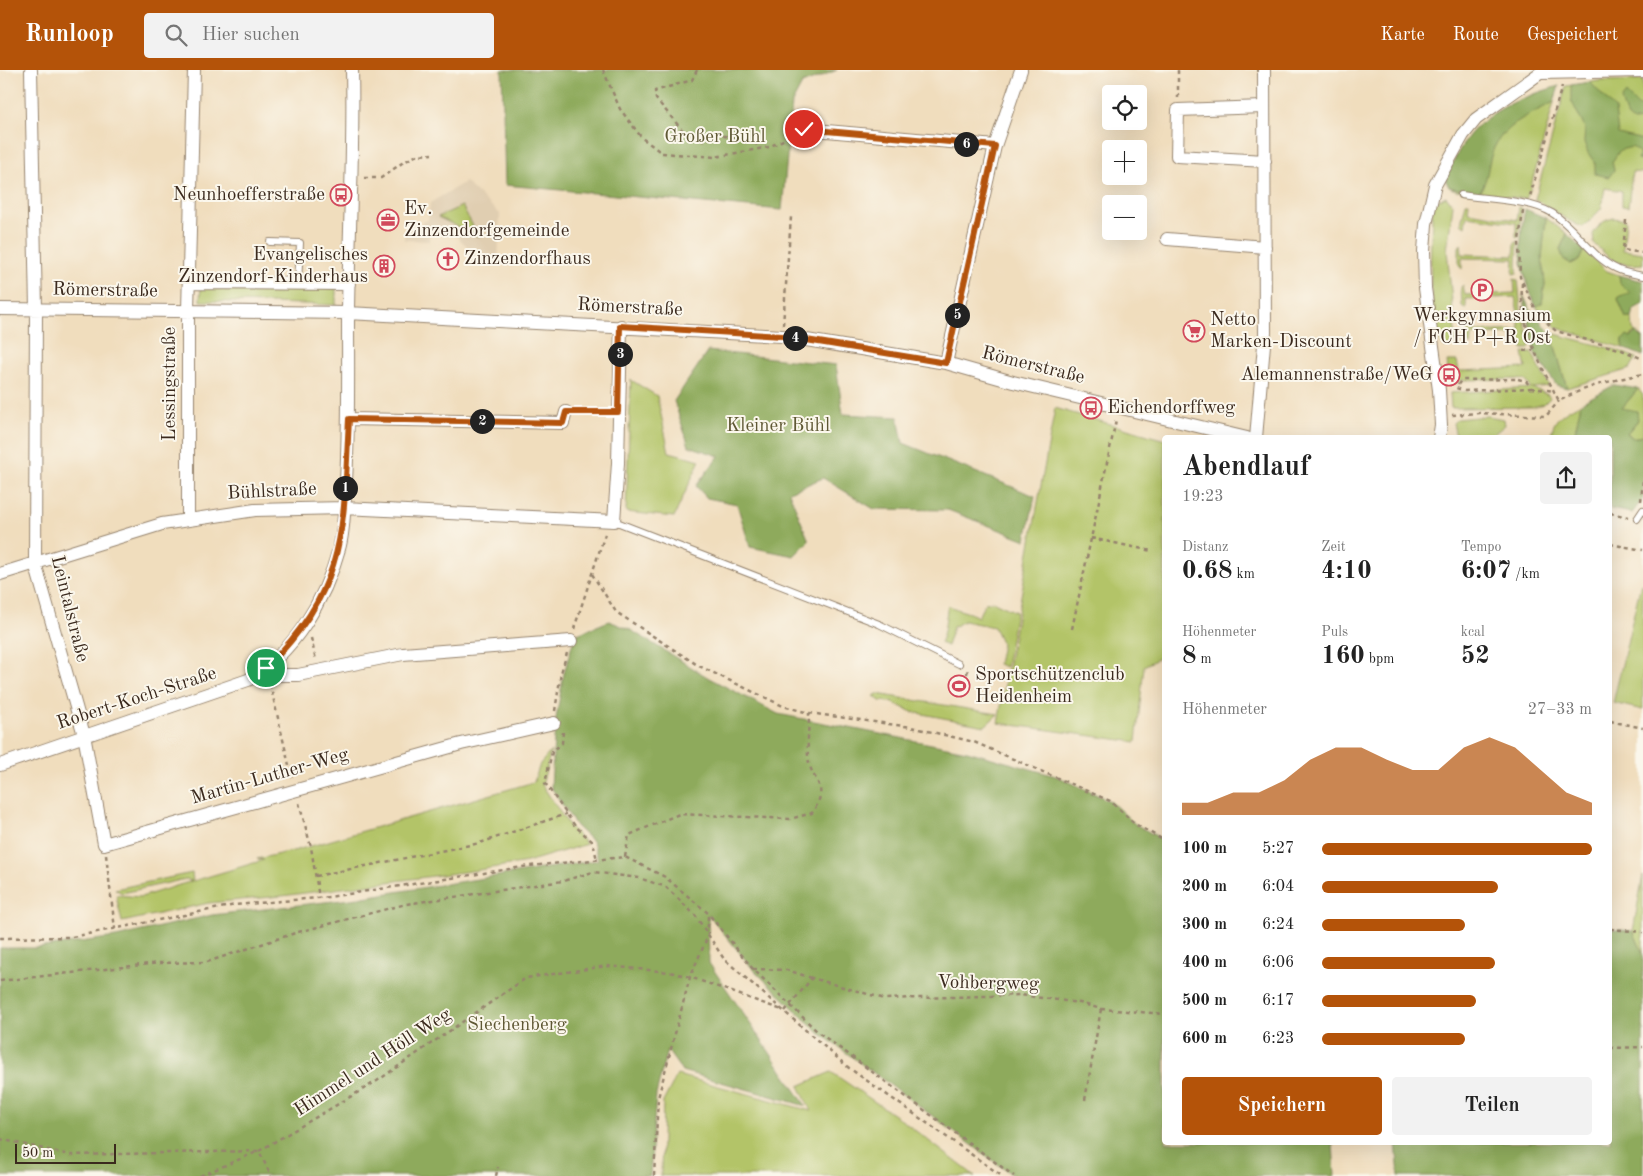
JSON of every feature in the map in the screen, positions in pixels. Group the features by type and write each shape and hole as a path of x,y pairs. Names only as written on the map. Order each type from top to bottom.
{"street":[{"name":"Leintalstraße","path":"31,70 36,309 35,563 84,735"},
{"name":"Lessingstraße","path":"188,519 188,311 194,70"},
{"path":"348,313 353,178 352,70"},
{"path":"946,363 995,146 1021,70"},
{"path":"1256,435 1265,333 1264,70"},
{"path":"1439,435 1438,376 1425,279 1426,224 1435,185 1463,135 1476,119 1539,72 1643,71"},
{"path":"1264,107 1178,110 1178,156 1265,161"},
{"path":"804,129 995,146"},
{"path":"1167,239 1265,247"},
{"path":"189,282 298,285 349,284"},
{"name":"Römerstraße","path":"0,309 348,313 782,336 946,363 1118,408 1234,435"},
{"name":"Robert-Koch-Straße","path":"0,764 230,688 248,680 266,668 308,620 325,589 334,567 343,529 349,419 348,313"},
{"path":"614,521 618,463 620,326"},
{"path":"349,419 563,423 566,412"},
{"name":"Bühlstraße","path":"0,574 133,532 188,519 255,510 344,508 614,521"},
{"path":"266,668 275,673 289,676 403,654 571,641"},
{"name":"Martin-Luther-Weg","path":"104,844 461,744 554,723"},
{"path":"84,735 104,844"}],"lane":[{"path":"1461,195 1524,204 1550,212 1566,224 1598,256 1617,269 1643,276"},
{"path":"270,242 300,243 298,285"},
{"path":"1637,519 1643,510"},
{"path":"614,521 879,624 959,664"}],"path":[{"path":"603,70 620,109 642,138 662,152 716,157 769,147 804,129"},
{"path":"697,70 692,80 655,90 656,99 689,138 703,140 719,135 752,141 762,148"},
{"path":"1178,70 1178,110"},
{"path":"1566,72 1535,185 1524,204 1517,240 1520,277 1534,308 1545,322 1556,331 1622,350 1643,359"},
{"path":"353,178 381,178 417,156 432,154"},
{"path":"388,207 388,215"},
{"path":"782,336 791,217"},
{"path":"1626,220 1623,250 1643,253"},
{"path":"1514,277 1520,277"},
{"path":"1522,281 1524,313 1533,350 1560,402"},
{"path":"1518,313 1524,313"},
{"path":"1523,351 1533,350"},
{"path":"1440,417 1478,413 1546,416 1560,402 1574,392 1621,378 1643,374"},
{"path":"1531,388 1526,380 1518,379 1461,380 1456,388 1464,391 1531,388 1554,391"},
{"path":"1072,629 1118,408"},
{"path":"566,412 618,412"},
{"path":"596,860 593,842 566,814 545,783 552,752 562,743 563,730 554,723 561,672 604,535"},
{"path":"1091,538 1152,551"},
{"path":"1612,544 1643,550"},
{"path":"592,574 616,612 699,666 783,706 809,713 911,727 974,742 1110,801 1135,824 1162,839"},
{"path":"308,620 318,671"},
{"path":"266,668 311,847 319,898"},
{"path":"625,857 629,835 679,814 790,819 812,813 820,802 822,792 808,758 809,713"},
{"path":"1612,721 1643,728"},
{"path":"316,876 480,843 566,814"},
{"path":"104,844 115,930"},
{"path":"0,938 72,937 235,905 396,889 529,866 625,857 665,877 708,913 753,969 818,1032 1014,1176"},
{"path":"0,981 159,963 207,962 298,932 406,904 563,881 593,872 639,878 666,887 695,916 724,959 849,1068 1002,1176"},
{"path":"654,1176 658,1098 690,976 708,936 708,913"},
{"path":"1612,929 1643,932"},
{"name":"Himmel und Höll Weg","path":"200,1176 259,1152 377,1081 526,978 606,966 690,976 785,1011"},
{"name":"Vohbergweg","path":"753,969 788,970 885,999 1020,995 1080,1003 1101,1009 1162,1014"},
{"path":"785,1011 812,978"},
{"path":"1085,1100 1101,1009"},
{"path":"1612,1048 1643,1047"},
{"path":"0,1140 70,1154 259,1152 271,1176"},
{"path":"496,1176 498,1167"}],"shaded area":[{"path":"465,182 500,214 498,266 471,265 471,250 449,229 430,229 429,241 404,240 404,228 419,229 422,222 428,220 430,203"}],"green space":[{"name":"Großer Bühl","path":"502,70 837,70 802,84 792,103 782,210 505,185"},
{"path":"1643,80 1643,173 1632,172 1628,207 1622,206 1622,191 1605,188 1601,209 1583,227 1535,199 1566,86 1598,81"},
{"path":"1590,82 1615,109 1618,134 1643,140 1643,160 1637,159 1640,153 1632,147 1620,150 1612,162 1614,170 1609,177 1595,174 1595,163 1588,153 1584,142 1585,128 1571,100 1571,85"},
{"path":"1559,86 1554,102 1526,116 1510,128 1497,143 1479,193 1449,187 1445,179 1465,141 1474,130 1507,106 1533,94"},
{"path":"1533,94 1556,95 1526,199 1456,190 1449,187"},
{"path":"1626,94 1639,107 1643,105 1643,120 1633,121 1626,115 1621,100"},
{"path":"1446,196 1453,205 1447,250 1456,342 1445,348 1434,321 1431,257 1433,203"},
{"path":"1466,203 1469,203 1468,212 1517,220 1519,207 1522,208 1518,238 1516,237 1516,223 1467,216 1465,226 1461,223"},
{"path":"462,206 479,237 438,217"},
{"path":"1525,209 1546,218 1542,257 1545,284 1542,303 1536,307 1523,270 1521,237"},
{"path":"1546,218 1567,234 1560,249 1571,264 1579,260 1584,250 1607,271 1619,275 1620,283 1631,294 1620,296 1618,299 1626,318 1632,318 1633,329 1636,332 1633,333 1631,338 1623,340 1623,348 1557,328 1536,307 1542,303 1545,284 1542,257"},
{"path":"1614,218 1626,220 1623,250 1643,253 1643,264 1627,264 1616,261 1594,244 1593,234 1597,228 1602,223"},
{"path":"1567,234 1584,250 1579,260 1571,264 1563,259 1560,249"},
{"path":"1515,242 1518,242 1517,273 1513,274 1514,259 1462,258 1462,269 1459,266 1459,247 1461,244 1462,254 1514,256"},
{"path":"1619,275 1643,281 1643,304 1634,309 1632,318 1626,318 1618,299 1620,296 1630,293 1620,283"},
{"path":"1514,279 1518,280 1521,311 1518,313 1515,297 1466,299 1466,309 1462,306 1461,287 1463,285 1465,295 1515,293"},
{"path":"201,284 336,288 336,305 200,301"},
{"path":"1523,295 1530,309 1551,333 1567,388 1556,385 1535,353"},
{"path":"1518,316 1524,317 1530,345 1529,349 1523,349 1520,334 1471,335 1471,346 1468,343 1466,324 1468,322 1470,332 1520,330"},
{"path":"1636,332 1643,338 1643,356 1623,348 1623,340 1627,336 1631,338"},
{"path":"1551,333 1617,350 1636,358 1630,369 1567,388"},
{"name":"Kleiner Bühl","path":"708,351 836,365 843,414 898,417 903,443 1035,496 1026,540 948,510 874,509 823,478 789,492 809,541 794,556 750,547 737,504 707,498 696,486 719,456 689,446 674,401"},
{"path":"1523,353 1532,353 1549,386 1532,388 1548,395 1550,398 1544,404 1532,407 1451,408 1450,393 1531,388 1526,381 1518,379 1461,380 1455,384 1449,383 1447,361 1457,361 1459,371 1526,368"},
{"path":"631,380 657,396 669,452 700,460 674,517 626,512"},
{"path":"1614,385 1638,389 1622,408 1637,411 1638,420 1627,433 1633,438 1643,436 1643,499 1632,513 1612,509 1612,435 1574,435 1581,403"},
{"path":"1638,389 1643,395 1643,436 1633,438 1627,433 1638,420 1622,408"},
{"path":"1581,403 1574,435 1551,435 1554,425 1565,412"},
{"path":"1055,408 1162,439 1162,657 1144,666 1136,742 998,723"},
{"path":"1487,416 1504,419 1505,425 1492,435 1456,435 1453,423 1457,419"},
{"path":"1641,583 1643,584 1643,710 1613,703"},
{"path":"994,602 1016,612 1006,667 998,664 1002,644 994,627 964,621 953,627 947,646 940,643 948,605 978,617 985,603"},
{"name":"Siechenberg","path":"609,621 629,629 709,678 778,714 967,751 1059,777 1110,801 1135,824 1162,839 1162,1145 1333,1145 1335,1176 1014,1176 818,1032 753,969 708,914 709,963 806,1106 682,1071 667,1050 656,1095 650,1176 0,1176 0,948 37,948 116,937 212,915 351,899 598,860 593,842 576,826 551,787 555,724 564,673 575,635"},
{"path":"877,694 998,714 985,726 912,712 891,702 880,701 874,696"},
{"path":"551,751 542,785 570,827 587,844 527,862 282,896 209,903 122,922 116,895 141,897 192,881 186,879 122,893 115,889 192,873 193,881 264,860 257,859 297,850 534,782 540,764"},
{"path":"1643,875 1643,953 1633,931"},
{"path":"1612,929 1633,931 1643,953 1643,1176 1399,1176 1396,1145 1612,1145"},
{"path":"831,1072 900,1119 975,1176 661,1176 663,1102 677,1075 811,1111 799,1086"}],"place":[{"name":"Neunhoefferstraße","path":"341,195"},
{"name":"Ev. Zinzendorfgemeinde","path":"388,220"},
{"name":"Zinzendorfhaus","path":"448,259"},
{"name":"Evangelisches Zinzendorf-Kinderhaus","path":"384,266"},
{"name":"Werkgymnasium / FCH P+R Ost","path":"1482,290"},
{"name":"Netto Marken-Discount","path":"1194,331"},
{"name":"Alemannenstraße/WeG","path":"1449,375"},
{"name":"Eichendorffweg","path":"1091,408"},
{"name":"Sportschützenclub Heidenheim","path":"959,686"}],"route":[{"path":"266,668 308,620 325,589 334,567 343,529 349,419 563,423 566,412 618,412 620,326 782,336 877,350 946,363 995,146 917,141 804,129"}]}
